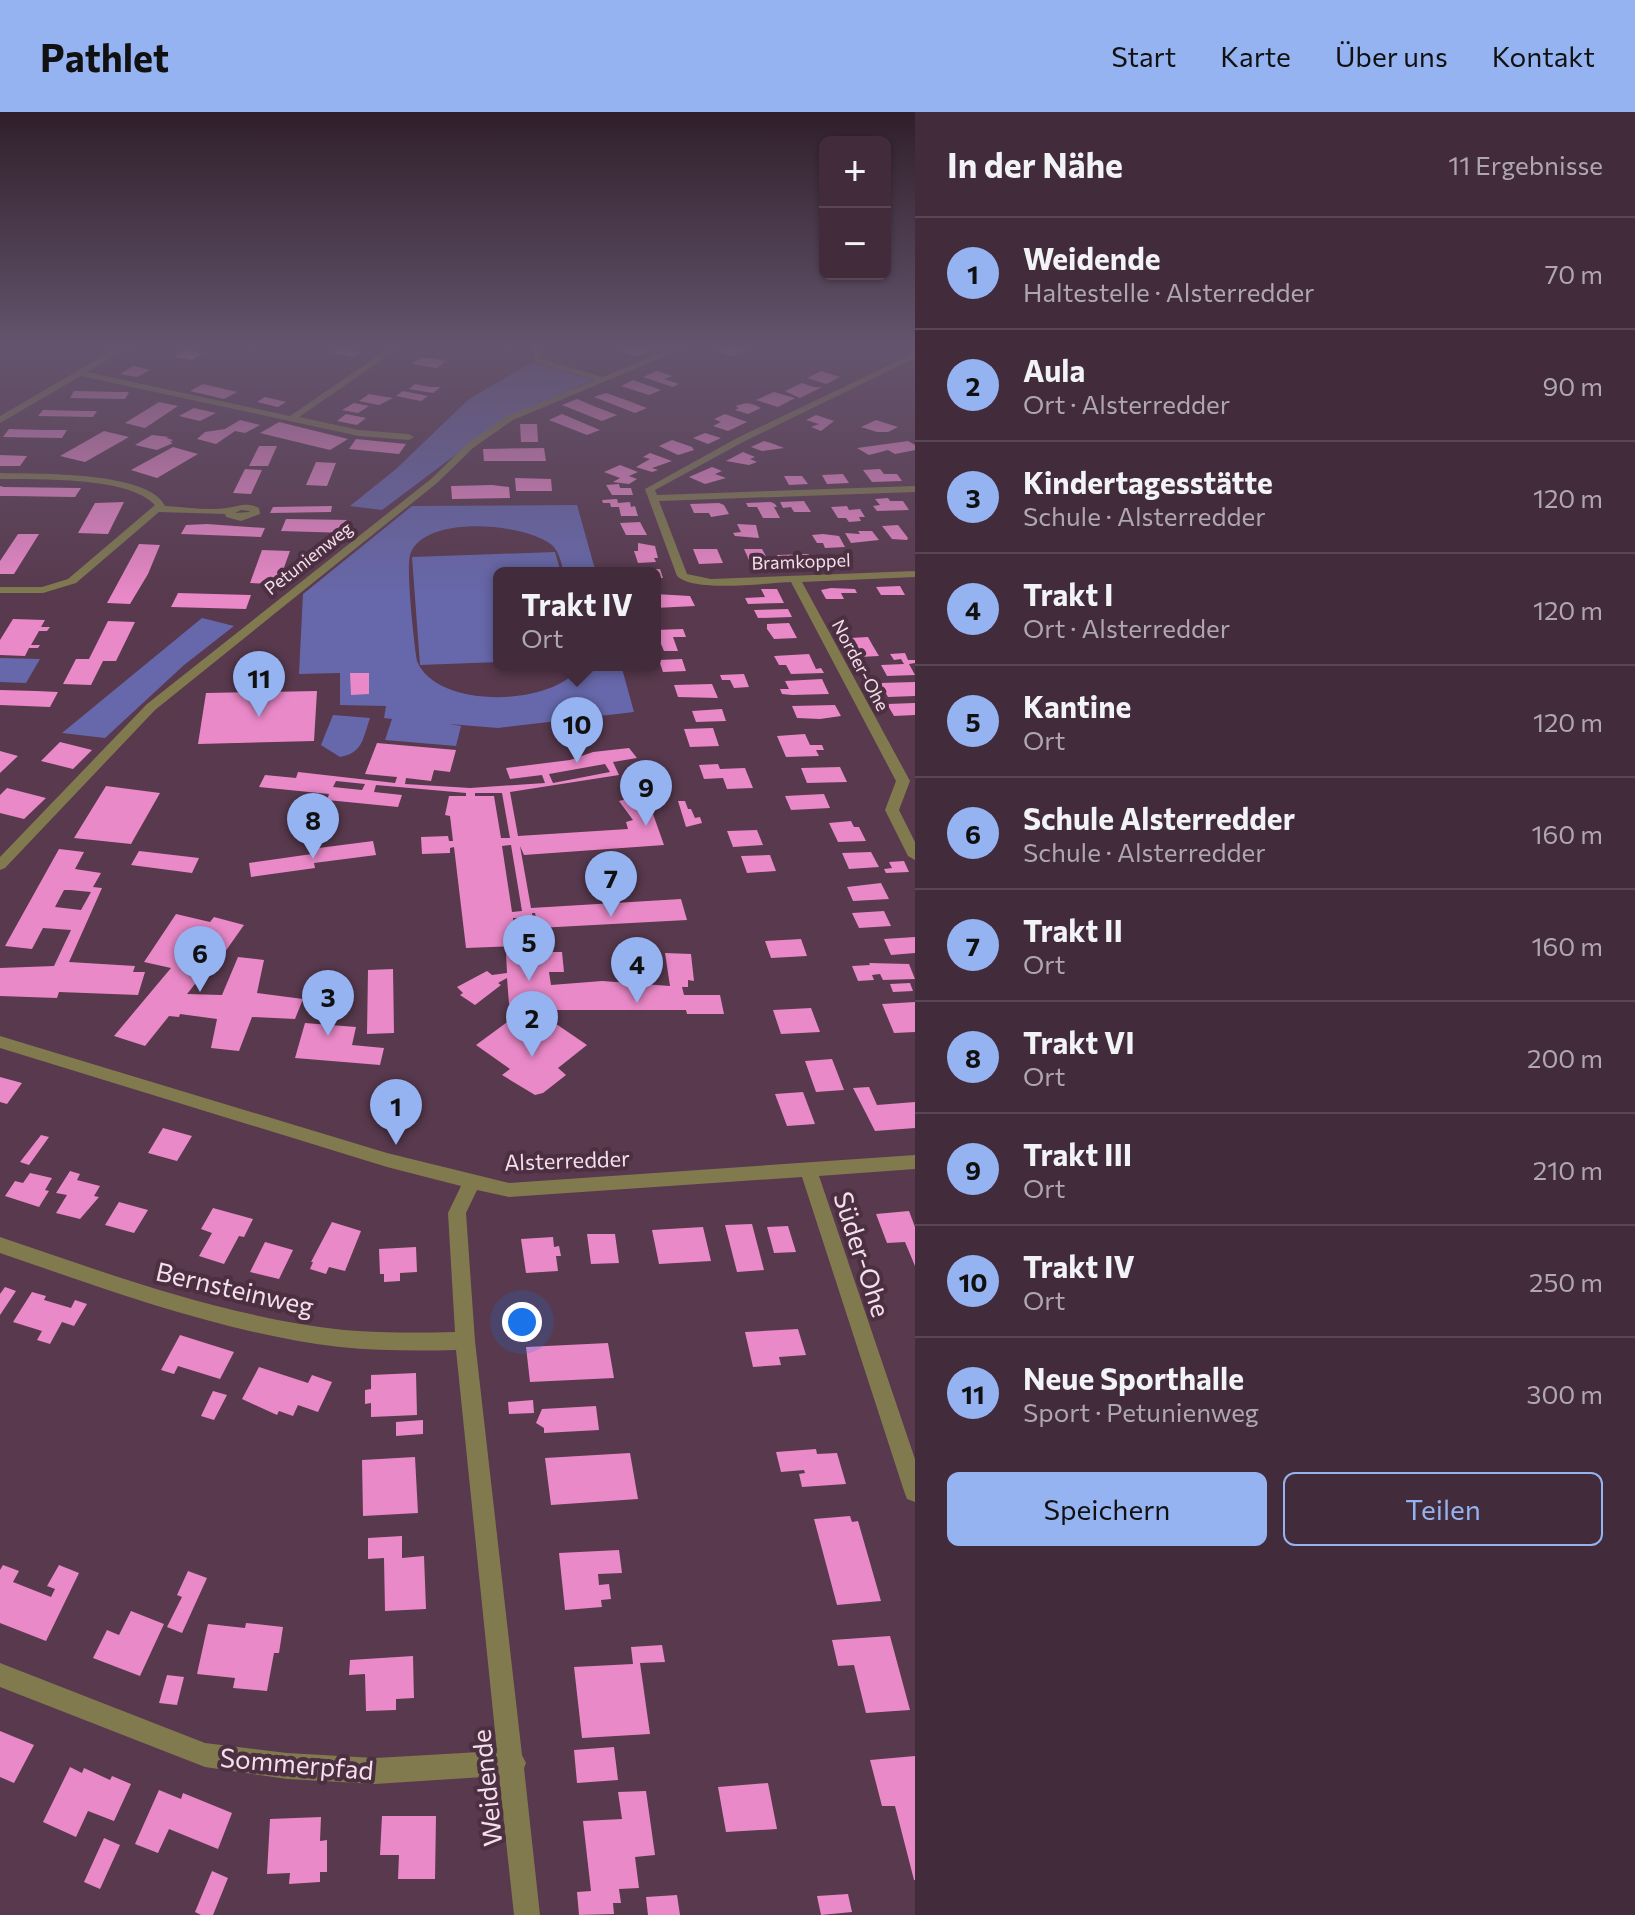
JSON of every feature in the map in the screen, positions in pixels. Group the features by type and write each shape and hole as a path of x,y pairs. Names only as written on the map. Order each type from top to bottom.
{"street":[{"path":"346,430 409,437"},
{"name":"Petunienweg","path":"0,865 151,707 434,481 470,446 493,430"},
{"path":"764,430 653,485 650,489 653,498 915,489"},
{"path":"0,476 103,482 155,496 161,502 160,509"},
{"name":"Bramkoppel","path":"653,498 682,576 688,580 915,574"},
{"path":"0,590 43,590 72,581 160,509 230,511"},
{"name":"Norder-Ohe","path":"795,579 903,781 892,810 915,856"},
{"name":"Alsterredder","path":"0,1042 387,1160 509,1190 915,1162"},
{"name":"Süder-Ohe","path":"808,1169 915,1491"},
{"name":"Weidende","path":"472,1182 457,1213 465,1341 513,1763 527,1915"},
{"name":"Bernsteinweg","path":"0,1245 164,1301 280,1329 365,1340 465,1341"},
{"name":"Sommerpfad","path":"0,1675 205,1755 287,1766 375,1771 513,1763"}],"shaded area":[{"path":"437,430 488,430 382,510 350,506 396,469"},
{"path":"577,505 594,567 562,567 552,545 539,537 499,528 454,528 434,533 419,542 410,555 409,563 411,607 417,661 428,677 447,688 471,695 497,697 548,689 568,679 575,671 623,671 634,712 498,728 449,724 461,726 456,746 385,740 392,719 384,718 386,706 340,705 340,673 299,674 303,594 412,506"},
{"path":"555,552 559,567 493,567 493,662 420,665 412,557"},
{"path":"202,618 234,626 184,665 105,738 62,733"},
{"path":"0,658 40,659 26,683 0,682"},
{"path":"333,715 370,718 361,744 348,755 340,757 321,745"}],"building":[{"path":"8,430 67,430 62,438 3,437"},
{"path":"250,430 245,433 235,431 216,444 197,439 205,432"},
{"path":"265,430 312,430 348,439 330,450 260,433"},
{"path":"520,430 537,430 538,442 521,442"},
{"path":"575,430 600,430 587,435"},
{"path":"104,431 129,437 85,462 60,456"},
{"path":"705,433 721,438 708,444 693,438"},
{"path":"152,435 169,437 166,438 173,440 170,442 173,443 157,450 135,445"},
{"path":"356,439 406,444 399,454 349,449"},
{"path":"672,440 694,450 678,455 659,446"},
{"path":"764,441 784,448 762,451 751,447"},
{"path":"908,441 915,445 915,450 895,454 888,450 869,455 857,448"},
{"path":"259,446 277,446 268,466 249,466"},
{"path":"173,447 198,454 157,478 131,470"},
{"path":"544,448 546,461 484,461 483,449"},
{"path":"743,452 755,457 750,459 757,462 749,465 726,461"},
{"path":"650,453 672,461 652,468 658,470 652,472 636,467 650,459 643,457"},
{"path":"0,455 27,456 20,466 0,466"},
{"path":"316,462 336,463 327,486 306,485"},
{"path":"620,465 638,472 629,476 637,479 629,484 613,482 620,478 604,472"},
{"path":"712,467 722,471 715,474 726,478 705,484 689,477"},
{"path":"245,469 262,470 251,494 233,493"},
{"path":"880,469 884,474 897,474 902,481 872,482 863,470"},
{"path":"843,474 849,483 827,484 822,475"},
{"path":"784,476 802,476 808,484 789,485"},
{"path":"515,478 551,479 552,491 516,491"},
{"path":"619,484 620,488 631,488 633,495 612,495 606,485"},
{"path":"0,486 81,488 75,497 0,496"},
{"path":"451,486 509,487 510,498 452,499"},
{"path":"888,498 890,501 903,501 909,510 877,511 873,506 880,505 875,499"},
{"path":"617,499 618,503 630,502 631,507 635,506 638,516 621,516 619,507 611,507 610,503 603,503 602,500"},
{"path":"804,501 811,512 794,512 791,507 783,508 780,502"},
{"path":"124,502 108,534 78,533 95,503"},
{"path":"771,502 777,507 774,507 780,518 763,518 757,507 748,507 746,503"},
{"path":"719,503 729,514 711,517 709,513 694,513 690,504"},
{"path":"332,506 331,512 270,513 273,507"},
{"path":"847,506 849,510 860,509 865,517 859,517 861,521 849,522 846,518 838,518 831,507"},
{"path":"286,519 350,520 347,533 281,531"},
{"path":"640,522 647,535 626,535 620,523"},
{"path":"737,524 756,525 759,538 735,536 733,533 741,532"},
{"path":"186,525 265,528 261,537 181,534"},
{"path":"898,525 907,540 892,539 882,526"},
{"path":"858,531 872,531 879,540 851,543 845,533 860,534"},
{"path":"18,534 39,534 14,574 0,574 0,561"},
{"path":"812,535 839,536 845,547 825,548"},
{"path":"638,543 655,546 656,562 638,563 634,551 638,551"},
{"path":"139,544 160,545 148,574 130,604 107,603"},
{"path":"693,549 717,549 723,563 699,564"},
{"path":"744,549 762,549 768,560 749,560"},
{"path":"262,550 290,551 278,584 250,583"},
{"path":"809,554 811,558 803,558 805,562 781,563 777,555"},
{"path":"900,586 905,595 881,595 876,587"},
{"path":"761,589 777,589 784,603 748,604 745,598 765,597"},
{"path":"855,589 857,593 841,593 844,599 826,599 821,590"},
{"path":"178,593 251,595 246,609 171,607"},
{"path":"661,594 690,596 695,606 661,608"},
{"path":"788,609 792,617 758,618 754,610"},
{"path":"13,619 45,620 41,627 50,627 47,631 39,631 31,645 40,645 29,648 25,656 0,655 0,640"},
{"path":"108,621 135,622 116,661 103,661 91,685 63,684 76,659 89,659"},
{"path":"789,623 797,638 774,639 767,629 767,624"},
{"path":"683,629 686,637 673,637 678,651 664,651 661,630"},
{"path":"868,637 879,656 860,657 850,638"},
{"path":"905,653 908,660 915,660 915,663 909,664 915,675 887,676 881,665 904,664 901,659 894,660 890,654"},
{"path":"809,654 816,669 821,668 824,673 791,674 786,665 779,665 774,656"},
{"path":"682,659 686,671 663,672 661,660"},
{"path":"350,673 369,673 369,694 351,695"},
{"path":"744,674 749,687 734,688 730,680 722,680 720,675"},
{"path":"822,679 829,694 782,694 780,689 789,689 785,681"},
{"path":"915,682 915,696 888,697 880,683"},
{"path":"712,684 718,698 678,697 674,685"},
{"path":"0,690 58,692 50,707 0,705"},
{"path":"317,691 314,741 198,744 206,693"},
{"path":"915,703 915,715 894,716 887,704"},
{"path":"835,705 841,716 820,719 797,718 792,706"},
{"path":"722,709 726,721 696,722 692,711"},
{"path":"713,728 719,746 690,747 684,729"},
{"path":"805,734 810,745 822,745 824,750 816,750 819,756 786,757 777,736"},
{"path":"60,742 92,750 73,769 41,761"},
{"path":"377,743 456,750 450,772 434,770 431,781 406,778 405,784 470,788 545,783 542,775 510,779 506,768 629,748 637,758 613,762 619,775 510,792 518,836 628,829 626,822 633,820 619,801 638,796 653,814 664,845 524,855 520,846 531,908 681,899 687,920 538,928 535,913 532,913 539,952 562,952 564,972 549,972 551,985 602,981 670,986 665,953 691,954 694,981 688,980 688,987 682,987 684,995 720,995 724,1014 687,1014 686,1010 551,1010 543,1015 587,1045 558,1068 566,1075 543,1093 535,1095 502,1075 510,1069 476,1045 514,1017 513,1004 509,1004 507,978 475,1005 460,995 463,993 457,987 487,971 492,975 507,973 506,952 529,952 524,918 513,918 517,946 466,948 454,847 450,848 450,853 422,854 421,837 448,836 449,841 453,841 450,816 445,815 449,796 466,796 466,793 376,785 374,792 402,795 398,807 327,800 329,794 259,787 265,775 296,778 298,772 395,783 397,777 365,774","holes":["605,764 610,772 553,783 549,774","336,781 365,784 362,790 333,787","475,793 502,793 510,838 501,838 494,796 475,796","511,845 522,911 512,912 502,846"]},
{"path":"0,751 18,756 0,773"},
{"path":"718,764 720,769 745,768 753,788 727,789 723,778 704,779 699,765"},
{"path":"840,767 847,782 807,783 801,768"},
{"path":"106,786 160,793 131,844 74,838"},
{"path":"7,788 46,798 24,819 0,813 0,795"},
{"path":"824,794 830,808 791,810 785,796"},
{"path":"678,801 685,801 688,809 695,818 700,817 702,823 686,827"},
{"path":"851,821 854,827 859,827 866,841 838,842 829,823"},
{"path":"757,830 763,845 733,847 727,831"},
{"path":"373,841 376,855 314,863 315,868 251,877 249,863 312,854 311,849"},
{"path":"59,849 84,852 75,869 101,873 93,887 102,888 69,962 135,966 133,972 145,972 138,995 59,992 57,998 0,996 0,968 54,966 71,930 43,928 32,949 5,946","holes":["64,890 91,892 81,910 55,907"]},
{"path":"139,851 199,858 192,873 131,865"},
{"path":"871,852 879,867 849,869 842,853"},
{"path":"770,855 776,871 747,873 741,856"},
{"path":"904,861 909,872 886,873 884,869 892,868 889,862"},
{"path":"881,883 889,899 853,901 847,887"},
{"path":"884,911 891,926 859,928 852,913"},
{"path":"176,914 210,922 214,917 244,925 208,976 203,974 187,994 222,995 238,957 264,960 257,993 303,999 295,1019 252,1017 239,1051 211,1048 217,1019 180,1014 179,1017 169,1016 145,1046 114,1036 171,968 144,962"},
{"path":"915,937 915,953 891,955 884,939"},
{"path":"801,939 807,956 771,958 765,941"},
{"path":"869,963 909,964 915,979 883,980 880,974 872,975 874,980 858,981 852,966"},
{"path":"393,969 394,1033 367,1034 368,970"},
{"path":"910,983 913,991 893,992 890,984"},
{"path":"915,1002 915,1032 894,1033 882,1004"},
{"path":"811,1008 820,1032 781,1034 773,1010"},
{"path":"305,1023 356,1027 352,1045 384,1048 380,1065 295,1058"},
{"path":"832,1059 844,1090 816,1092 805,1061"},
{"path":"0,1077 22,1083 7,1104 0,1102"},
{"path":"869,1087 877,1105 915,1102 915,1128 875,1131 853,1088"},
{"path":"803,1092 815,1124 787,1126 775,1094"},
{"path":"163,1128 192,1136 177,1161 148,1153"},
{"path":"41,1135 49,1137 29,1165 20,1162"},
{"path":"70,1171 80,1174 77,1180 100,1186 94,1196 99,1197 80,1219 56,1213 67,1195 56,1193"},
{"path":"30,1173 52,1178 45,1190 49,1191 39,1207 5,1196 15,1181 23,1183"},
{"path":"119,1202 148,1210 134,1233 105,1225"},
{"path":"213,1208 253,1219 244,1237 239,1236 224,1264 199,1256 212,1233 201,1229"},
{"path":"909,1211 915,1227 915,1266 905,1242 887,1243 876,1214"},
{"path":"332,1222 361,1231 345,1271 329,1267 326,1274 310,1269"},
{"path":"752,1224 764,1270 737,1272 725,1225"},
{"path":"788,1226 796,1252 774,1253 767,1227"},
{"path":"703,1227 711,1261 659,1264 652,1230"},
{"path":"587,1234 615,1234 619,1263 591,1264"},
{"path":"553,1237 554,1247 559,1246 561,1256 556,1256 558,1271 526,1273 521,1239"},
{"path":"265,1242 293,1250 279,1279 250,1272"},
{"path":"416,1247 417,1272 400,1273 400,1281 384,1282 384,1274 380,1274 379,1249"},
{"path":"5,1287 16,1291 0,1315 0,1294"},
{"path":"32,1292 46,1296 44,1300 71,1308 75,1300 87,1304 74,1326 62,1322 50,1344 37,1340 42,1331 13,1322"},
{"path":"798,1329 806,1355 779,1357 781,1365 753,1367 745,1332"},
{"path":"180,1335 234,1352 220,1379 178,1366 174,1374 161,1370"},
{"path":"608,1343 614,1378 530,1382 526,1347"},
{"path":"259,1367 308,1383 312,1375 332,1382 318,1412 298,1405 293,1416 279,1411 277,1415 242,1399"},
{"path":"416,1373 417,1415 371,1417 371,1403 365,1404 365,1390 371,1389 371,1375"},
{"path":"213,1391 227,1395 214,1420 201,1416"},
{"path":"533,1400 534,1413 509,1414 508,1402"},
{"path":"596,1406 599,1430 544,1433 544,1428 536,1423 542,1409"},
{"path":"423,1420 423,1434 396,1436 396,1422"},
{"path":"816,1449 817,1454 837,1453 846,1484 802,1487 799,1474 805,1473 804,1470 781,1472 776,1452"},
{"path":"630,1453 638,1499 551,1505 545,1458"},
{"path":"415,1457 418,1513 363,1516 362,1460"},
{"path":"850,1516 852,1522 858,1521 881,1601 837,1605 814,1519"},
{"path":"402,1536 402,1558 424,1556 426,1609 385,1611 384,1558 368,1559 368,1538"},
{"path":"619,1550 622,1573 598,1574 599,1585 609,1584 611,1599 601,1600 602,1607 565,1610 559,1553"},
{"path":"3,1565 19,1571 13,1582 51,1597 55,1589 47,1586 59,1565 79,1573 46,1641 0,1623 0,1570"},
{"path":"188,1571 207,1578 182,1633 167,1627 182,1597 177,1595"},
{"path":"131,1611 164,1624 140,1676 93,1658 107,1630 119,1635"},
{"path":"246,1623 283,1627 279,1653 274,1653 267,1691 233,1688 235,1678 197,1674 208,1624 245,1628"},
{"path":"890,1636 910,1710 866,1713 854,1665 838,1666 832,1640"},
{"path":"662,1645 665,1662 640,1663 650,1734 582,1738 574,1667 633,1664 631,1647"},
{"path":"413,1656 414,1698 396,1699 396,1710 366,1711 365,1674 349,1675 350,1660"},
{"path":"167,1675 184,1677 177,1705 159,1703"},
{"path":"0,1731 34,1745 14,1783 0,1777"},
{"path":"614,1747 618,1780 577,1783 574,1750"},
{"path":"915,1756 914,1880 895,1806 882,1806 870,1760"},
{"path":"70,1767 82,1773 84,1768 110,1780 112,1776 131,1784 114,1821 88,1811 76,1837 43,1822"},
{"path":"768,1783 777,1829 726,1832 718,1787"},
{"path":"159,1790 181,1799 183,1793 232,1813 218,1849 169,1829 158,1853 135,1844"},
{"path":"646,1791 655,1855 635,1857 639,1888 619,1889 621,1903 613,1903 614,1914 579,1915 577,1892 591,1891 583,1821 622,1819 618,1792"},
{"path":"382,1816 436,1816 435,1879 398,1879 399,1855 380,1855"},
{"path":"321,1817 320,1841 327,1840 327,1872 320,1872 320,1882 289,1884 290,1873 267,1874 270,1819"},
{"path":"104,1838 120,1845 100,1889 84,1882"},
{"path":"212,1871 228,1878 213,1915 201,1915 195,1912"},
{"path":"848,1894 852,1912 821,1915 817,1896"},
{"path":"677,1895 680,1915 648,1915 646,1897"}],"place":[{"name":"Neue Sporthalle","path":"259,717"},
{"name":"Trakt IV","path":"577,763"},
{"name":"Trakt III","path":"646,826"},
{"name":"Trakt VI","path":"313,859"},
{"name":"Trakt II","path":"611,917"},
{"name":"Kantine","path":"529,981"},
{"name":"Schule Alsterredder","path":"200,992"},
{"name":"Trakt I","path":"637,1003"},
{"name":"Kindertagesstätte","path":"328,1036"},
{"name":"Aula","path":"532,1057"},
{"name":"Weidende","path":"396,1145"}]}
